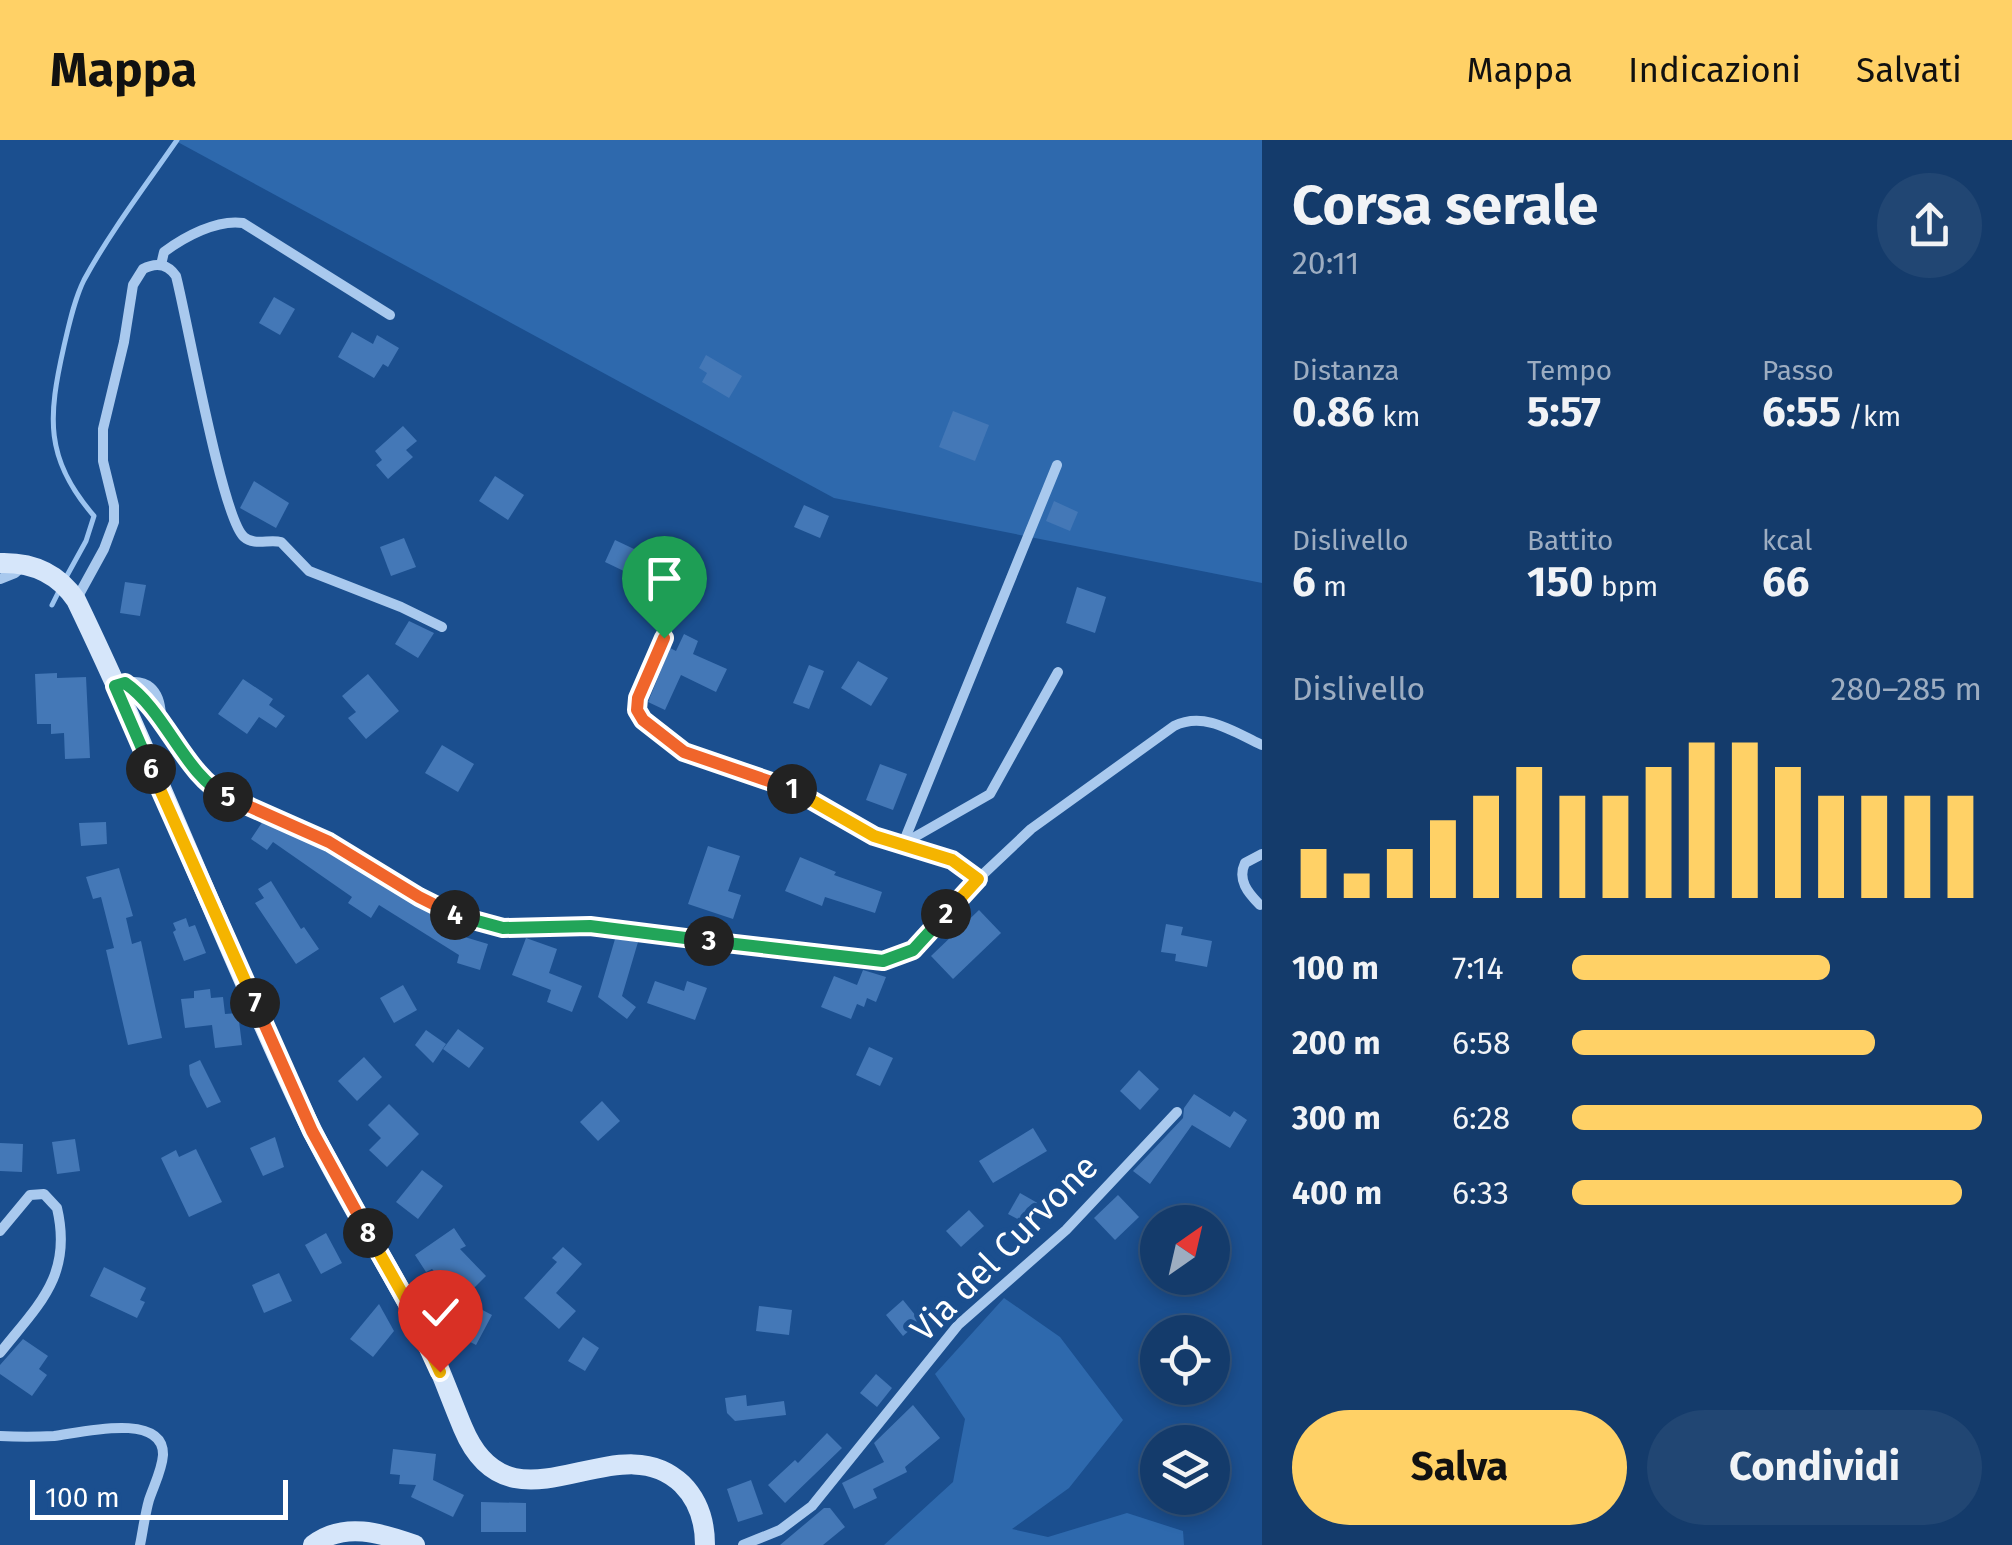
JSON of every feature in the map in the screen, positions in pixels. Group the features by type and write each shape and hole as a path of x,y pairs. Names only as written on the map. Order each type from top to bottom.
{"main road":[{"path":"0,563 25,564 57,578 76,600 120,685 305,1116 423,1334 470,1442 496,1470 527,1480 558,1479 626,1463 661,1470 686,1487 698,1504 705,1545"},
{"path":"313,1545 325,1536 351,1531 382,1534 415,1545"}],"street":[{"path":"161,265 164,252 172,246 220,224 243,223 390,316"},
{"path":"76,600 114,522 102,437 133,285 143,269 161,265 176,276 225,492 242,536 253,542 281,542 309,571 442,626"},
{"path":"902,846 1057,465"},
{"path":"0,579 15,574 25,564"},
{"path":"664,638 637,705 653,730 684,752 800,792 860,829 952,860 978,879"},
{"path":"902,846 990,794 1058,672"},
{"path":"120,685 147,700 204,779 220,793 329,842 450,912 492,926 590,926 883,961 918,946 978,879 1031,830 1179,723 1203,720 1262,745"},
{"path":"1260,905 1244,884 1242,874 1245,863 1262,854"},
{"name":"Via del Curvone","path":"744,1545 780,1530 812,1506 958,1325 1066,1230 1177,1112"},
{"path":"0,1231 30,1195 44,1194 57,1208 58,1254 52,1286 0,1353"},
{"path":"0,1436 126,1428 144,1430 155,1437 163,1458 147,1506 140,1545"}],"shaded area":[{"path":"174,140 1262,140 1262,583 834,498"},
{"path":"1004,1298 1060,1337 1123,1420 1069,1488 1012,1529 1048,1537 1127,1513 1183,1531 1184,1545 884,1545 953,1482 965,1419 935,1374"}],"building":[{"path":"274,297 295,309 280,335 259,323"},
{"path":"352,332 373,344 377,335 399,348 388,367 383,364 374,378 338,357"},
{"path":"706,355 742,376 729,398 702,382 707,373 699,368"},
{"path":"953,411 989,425 975,461 939,447"},
{"path":"403,426 417,441 406,450 413,457 388,479 376,465 382,460 375,451"},
{"path":"495,476 524,495 508,520 479,501"},
{"path":"254,481 289,503 276,528 240,508"},
{"path":"1054,501 1078,512 1070,531 1046,521"},
{"path":"804,505 829,516 820,538 794,527"},
{"path":"404,538 416,567 391,576 380,547"},
{"path":"615,540 687,574 676,596 605,562"},
{"path":"125,582 146,585 140,616 120,613"},
{"path":"1077,587 1106,597 1095,633 1066,623"},
{"path":"409,621 434,633 418,658 395,644"},
{"path":"684,634 698,641 693,654 727,669 716,692 681,675 665,710 648,702 670,648 676,651"},
{"path":"858,661 888,678 871,706 841,688"},
{"path":"809,665 824,671 809,709 793,703"},
{"path":"57,673 57,678 86,677 90,758 65,759 64,733 51,734 51,724 37,724 35,674"},
{"path":"368,674 399,711 366,739 348,718 356,712 342,696"},
{"path":"243,679 273,699 269,705 285,716 276,728 259,717 247,734 218,714"},
{"path":"442,745 474,764 458,792 425,773"},
{"path":"880,764 907,774 893,810 866,800"},
{"path":"263,821 318,847 437,915 452,925 448,932 488,944 480,970 457,963 459,955 379,905 371,918 348,903 352,897 273,842 267,850 251,839"},
{"path":"106,822 107,844 81,846 79,823"},
{"path":"708,846 740,856 728,891 741,895 733,919 688,904"},
{"path":"800,857 836,872 834,875 882,892 875,913 825,897 822,906 785,891"},
{"path":"119,868 133,916 126,918 132,944 141,941 162,1038 128,1045 106,950 114,948 101,897 93,899 86,877"},
{"path":"271,881 301,929 304,927 319,949 296,964 255,903 264,898 258,889"},
{"path":"979,910 1001,933 953,979 931,956"},
{"path":"186,918 189,927 195,925 206,953 184,961 173,923"},
{"path":"1166,924 1183,927 1181,935 1212,941 1207,967 1175,961 1176,954 1161,952"},
{"path":"526,938 557,949 549,973 582,986 572,1012 547,1002 551,990 512,975"},
{"path":"615,939 638,942 622,996 636,1007 627,1019 598,997"},
{"path":"863,970 886,977 876,1002 867,998 864,1007 857,1004 851,1019 821,1007 834,976 857,985"},
{"path":"655,981 684,991 687,981 707,988 695,1020 647,1003"},
{"path":"403,985 417,1010 394,1023 380,998"},
{"path":"210,989 211,998 223,997 225,1014 238,1013 242,1045 215,1048 212,1025 185,1028 181,999 194,998 194,991"},
{"path":"458,1029 484,1048 469,1068 443,1049"},
{"path":"426,1030 446,1044 433,1063 415,1045"},
{"path":"869,1047 893,1058 880,1086 856,1075"},
{"path":"364,1057 382,1077 357,1101 338,1081"},
{"path":"200,1060 221,1102 207,1108 190,1075 189,1065"},
{"path":"1139,1070 1159,1089 1140,1110 1120,1091"},
{"path":"1194,1094 1230,1117 1234,1111 1247,1120 1230,1148 1192,1125 1150,1184 1133,1171 1183,1118 1184,1108"},
{"path":"602,1101 620,1121 598,1141 580,1122"},
{"path":"389,1104 419,1134 387,1167 369,1150 381,1138 368,1125"},
{"path":"1033,1128 1047,1151 993,1183 979,1161"},
{"path":"275,1137 284,1167 263,1176 250,1148"},
{"path":"75,1139 80,1171 57,1174 52,1142"},
{"path":"0,1143 23,1144 22,1172 0,1171"},
{"path":"196,1149 222,1202 189,1217 161,1158 176,1150 179,1157"},
{"path":"422,1170 443,1186 418,1219 396,1202"},
{"path":"1020,1193 1041,1205 1029,1225 1008,1214"},
{"path":"1118,1195 1139,1217 1115,1240 1094,1218"},
{"path":"969,1210 984,1226 961,1247 946,1231"},
{"path":"454,1228 466,1246 460,1249 486,1276 462,1300 432,1269 426,1272 415,1255"},
{"path":"326,1233 342,1263 321,1274 305,1245"},
{"path":"563,1247 582,1264 556,1293 576,1311 559,1329 524,1298 557,1262 552,1258"},
{"path":"104,1267 146,1288 140,1300 145,1302 137,1318 90,1296"},
{"path":"279,1273 292,1301 264,1313 252,1285"},
{"path":"903,1300 920,1321 903,1336 886,1315"},
{"path":"379,1304 394,1331 373,1357 350,1339"},
{"path":"473,1305 492,1315 476,1345 457,1335"},
{"path":"759,1306 792,1310 789,1335 756,1331"},
{"path":"583,1337 599,1348 585,1371 568,1361"},
{"path":"23,1339 48,1356 39,1369 47,1375 32,1396 0,1374 0,1365"},
{"path":"876,1374 892,1388 877,1407 860,1393"},
{"path":"746,1395 747,1406 784,1401 786,1415 735,1421 727,1413 725,1398"},
{"path":"913,1405 940,1438 905,1467 907,1472 873,1489 877,1498 854,1509 842,1483 884,1462 874,1443"},
{"path":"827,1433 842,1448 785,1503 768,1485 795,1460 798,1463"},
{"path":"393,1449 436,1454 433,1480 464,1495 453,1517 411,1497 416,1485 399,1484 400,1475 390,1474"},
{"path":"751,1480 763,1514 738,1522 727,1489"},
{"path":"481,1502 526,1503 526,1532 481,1532"},
{"path":"824,1508 830,1508 845,1527 823,1545 780,1545"}],"waterway":[{"path":"64,581 86,541 94,516 66,475 54,436 55,394 70,321 80,288 94,262 177,140"},
{"path":"52,605 59,591"}],"route":[{"path":"440,1372 410,1307 305,1116 115,686 125,683 147,700 204,779 220,793 322,839 419,897 469,920 503,928 601,928 876,962 913,950 978,879 952,860 874,836 800,792 696,758 659,736 647,725 637,705 664,638"}]}
